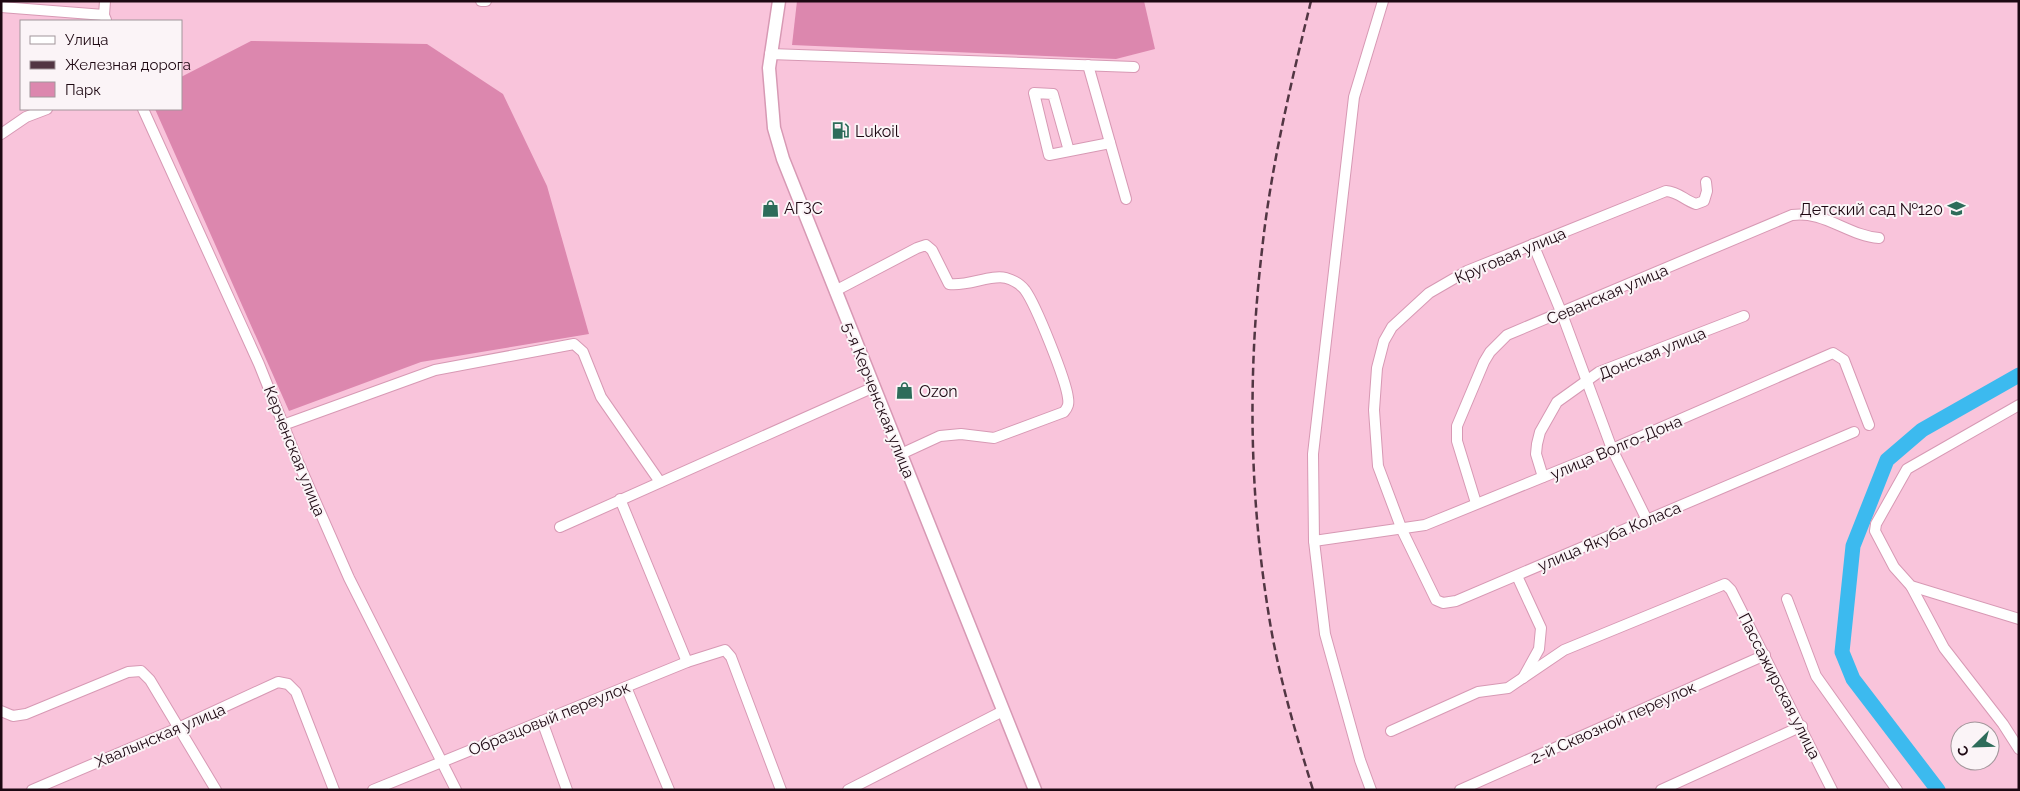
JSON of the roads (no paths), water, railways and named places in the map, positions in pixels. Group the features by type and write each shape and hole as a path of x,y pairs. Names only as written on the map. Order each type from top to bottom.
{"main road":[{"name":"5-я Керченская улица","path":"779,1 770,54 773,119 783,159 1035,790"}],"street":[{"path":"1,7 105,18 105,1"},
{"path":"481,1 486,1"},
{"path":"1372,790 1360,760 1325,634 1314,541 1313,454 1354,97 1383,1"},
{"path":"770,54 1134,67"},
{"path":"1088,65 1126,199"},
{"path":"1070,151 1053,94 1034,93 1049,155 1070,151 1110,143"},
{"path":"1,134 26,117 44,110"},
{"name":"Керченская улица","path":"143,110 259,364 283,425 349,578 456,790"},
{"name":"Круговая улица","path":"1402,530 1378,466 1374,410 1377,368 1384,341 1392,327 1428,293 1467,271 1666,190 1677,192 1689,202 1696,204 1704,201 1707,191 1706,182"},
{"name":"Севанская улица","path":"1476,503 1456,436 1457,426 1484,362 1490,352 1507,336 1792,215 1804,213 1867,237 1879,238"},
{"path":"1533,244 1562,314 1612,449 1647,520"},
{"path":"835,291 926,245 932,250 949,284 958,285 1004,277 1017,283 1028,296 1051,346 1068,396 1068,406 1064,412 994,438 961,434 940,436 901,454"},
{"name":"Донская улица","path":"1544,478 1536,454 1540,432 1557,402 1587,383 1599,372 1744,316"},
{"path":"283,425 435,370 574,344 583,352 601,398 660,482"},
{"name":"улица Волго-Дона","path":"1314,541 1375,531 1402,530 1425,525 1476,503 1544,478 1833,353 1844,360 1869,425"},
{"path":"560,528 620,499 874,387"},
{"path":"2019,405 1904,472 1875,530 1894,567 1911,586 1944,648 2003,724 2019,749"},
{"name":"улица Якуба Коласа","path":"1402,530 1436,600 1442,603 1456,601 1854,432"},
{"path":"620,499 687,662"},
{"path":"1391,731 1478,692 1508,688 1522,681 1539,649 1542,634 1517,576"},
{"name":"Пассажирская улица","path":"1522,681 1564,650 1725,584 1732,590 1802,726 1832,790"},
{"path":"1911,586 2019,619"},
{"path":"1787,599 1816,676 1897,790"},
{"name":"Образцовый переулок","path":"373,790 396,786 442,762 687,662 725,650 731,657 781,790"},
{"name":"2-й Сквозной переулок","path":"1460,790 1765,655"},
{"path":"1,711 12,716 26,714 128,672 141,671 150,680 216,790"},
{"name":"Хвалынская улица","path":"32,790 178,728 278,682 288,684 296,692 334,790"},
{"path":"626,687 669,790"},
{"path":"848,790 1003,711"},
{"path":"542,721 567,790"},
{"path":"1661,790 1802,726"}],"waterway":[{"path":"1938,790 1853,679 1842,652 1853,546 1887,460 1922,430 2019,375"}],"railway":[{"path":"1311,1 1282,125 1266,219 1254,340 1253,430 1257,520 1272,633 1287,701 1313,790"}],"place":[{"name":"Lukoil","path":"841,131"},
{"name":"АГЗС","path":"770,208"},
{"name":"Детский сад №120","path":"1957,209"},
{"name":"Ozon","path":"905,391"}]}
